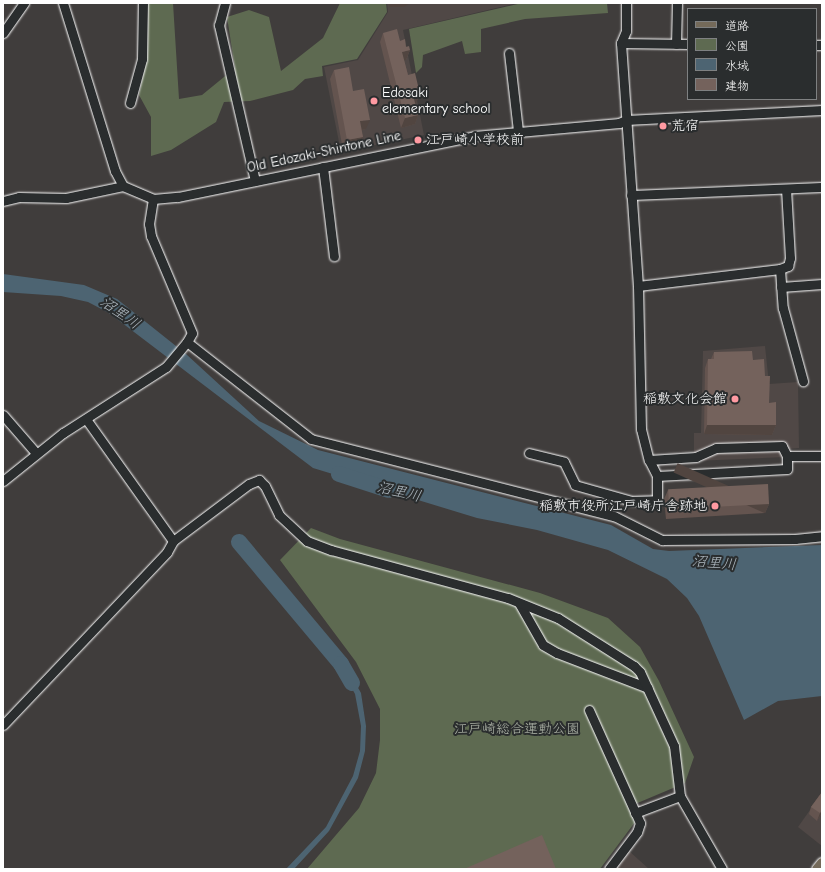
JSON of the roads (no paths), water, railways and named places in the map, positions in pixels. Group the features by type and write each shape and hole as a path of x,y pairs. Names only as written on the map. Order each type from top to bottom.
{"main road":[{"path":"817,869 822,863"}],"street":[{"path":"3,33 7,19 24,3"},
{"path":"63,3 108,154 123,186"},
{"path":"130,103 142,59 143,3"},
{"path":"225,3 219,25 255,181"},
{"path":"529,453 564,462 575,485 632,501 657,500 657,476 649,460 641,429 638,286 630,195 621,43 626,31 626,3"},
{"path":"676,44 677,3"},
{"path":"621,43 687,44"},
{"path":"509,53 518,131"},
{"name":"Old Edozaki-Shintone Line","path":"153,199 255,181 447,140 518,131 619,123 626,120 822,110"},
{"path":"323,167 334,256"},
{"path":"3,201 19,197 66,198 123,186 153,199 149,224 151,236 192,332 185,344 169,364 36,453 3,481"},
{"path":"630,195 822,187"},
{"path":"638,286 780,269 788,266 790,258 786,189"},
{"path":"780,269 783,308 803,381"},
{"path":"781,287 822,284"},
{"path":"185,344 311,439 614,516 662,540 795,539 822,536"},
{"path":"3,415 36,453"},
{"path":"86,419 173,541"},
{"path":"649,460 696,458 716,448 782,446 787,456 787,469 657,476"},
{"path":"787,456 822,456"},
{"path":"3,725 167,552 173,541 249,484 259,480 265,486 279,515 289,526 320,547 519,603 558,618 634,666 648,688 674,746 680,796 722,869"},
{"path":"519,603 543,645 557,653 648,688"},
{"path":"589,710 640,823 639,829 609,869"},
{"path":"635,813 680,796"}],"water":[{"path":"3,274 84,285 117,299 186,354 259,421 318,450 611,525 653,549 669,551 822,545 822,696 778,701 744,720 699,616 687,598 667,579 608,550 537,530 477,518 313,468 109,313 88,302 61,296 3,292"},
{"path":"344,663 361,693 366,726 365,751 358,778 329,831 294,869 286,869 326,827 353,776 360,751 361,726 355,694 339,665"}],"waterway":[{"name":"沼里川","path":"339,474 389,490"},
{"path":"239,542 341,664 352,683"}],"place":[{"name":"Edosaki elementary school","path":"374,101"},
{"name":"荒宿","path":"663,126"},
{"name":"江戸崎小学校前","path":"418,140"},
{"name":"稲敷文化会館","path":"735,399"},
{"name":"稲敷市役所江戸崎庁舎跡地","path":"715,506"}],"park label":[{"name":"江戸崎総合運動公園","path":"517,729"}]}
